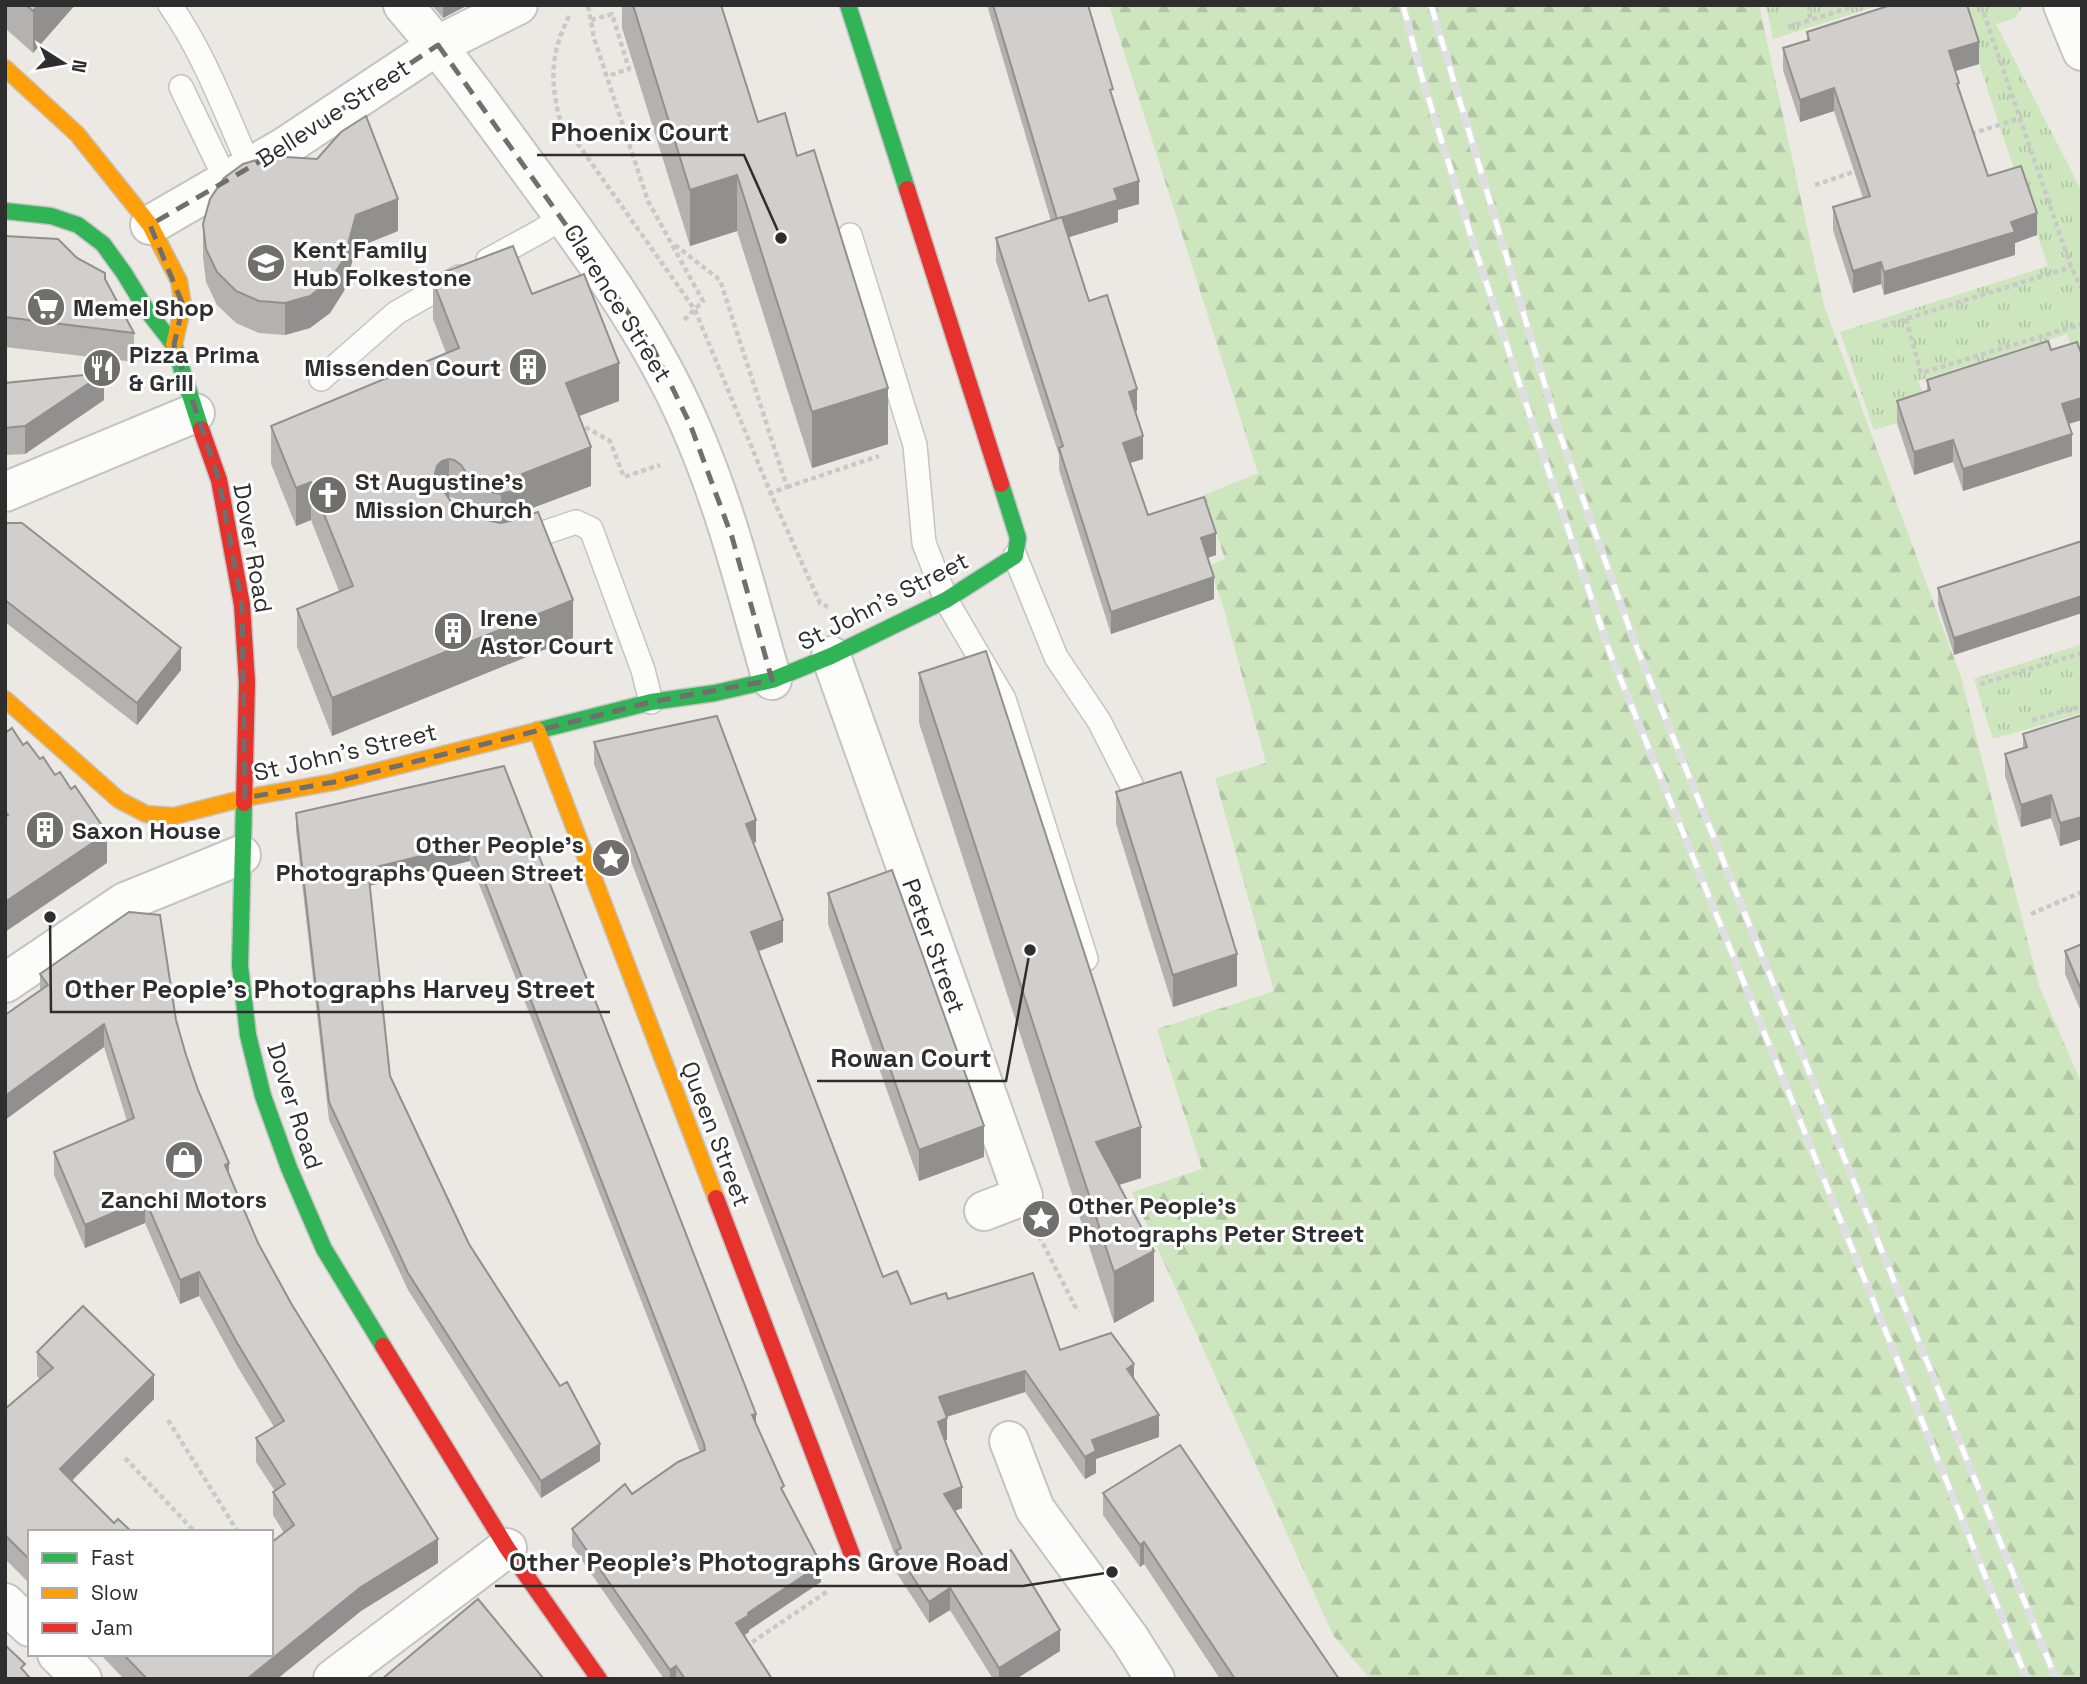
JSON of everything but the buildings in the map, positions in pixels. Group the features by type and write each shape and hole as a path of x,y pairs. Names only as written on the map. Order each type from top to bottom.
{"street":[{"name":"Clarence Street","path":"402,5 438,45 564,216 652,346 690,424 732,537 772,680"},
{"name":"Bellevue Street","path":"150,225 283,148 438,45 518,5"},
{"path":"848,5 1018,538 1015,556"},
{"path":"2063,5 2082,51"},
{"path":"5,68 77,134 150,225 178,281 183,305 174,345"},
{"path":"5,211 51,216 78,225 103,244 146,309 174,345"},
{"name":"Dover Road","path":"174,345 219,480 243,605 247,682 240,966 248,1035 263,1096 289,1168 324,1249 507,1548 599,1679"},
{"path":"5,492 195,414"},
{"name":"St John's Street","path":"5,699 119,800 146,814 174,816 245,798 334,782 651,702 715,693 772,680 831,656 946,600 1015,556"},
{"name":"Peter Street","path":"831,656 1023,1196"},
{"name":"Queen Street","path":"537,730 852,1556"},
{"path":"5,984 125,902 241,855"},
{"path":"984,1211 1023,1196"},
{"path":"1009,1441 1035,1508 1156,1679"},
{"path":"333,1679 507,1548"},
{"path":"5,1603 28,1625"},
{"path":"59,1656 82,1679"}],"lane":[{"path":"170,5 206,64 238,173"},
{"path":"181,87 238,173"},
{"path":"321,379 396,313 564,216"},
{"path":"850,235 915,445 924,543 946,600 1004,699 1086,959"},
{"path":"491,545 502,547 576,522 591,529 643,670 651,702"},
{"path":"1015,556 1056,657 1099,721 1131,784"}],"path":[{"path":"1809,5 1810,21"},
{"path":"1787,27 1858,5"},
{"path":"1981,5 2071,267 2082,289"},
{"path":"588,6 594,38 648,201 703,301 695,310"},
{"path":"591,20 612,14 629,69 607,76"},
{"path":"1969,135 2020,118"},
{"path":"1815,185 1866,168"},
{"path":"671,242 720,280 787,487"},
{"path":"1883,326 2071,267"},
{"path":"1906,319 1921,373 2082,324"},
{"path":"571,419 610,441 624,477 662,464"},
{"path":"771,494 915,445"},
{"path":"1980,684 2082,653"},
{"path":"2032,720 2082,706"},
{"path":"2031,914 2082,892"},
{"path":"1023,1196 1034,1228 1078,1312"},
{"path":"168,1420 237,1530"},
{"path":"125,1458 193,1530"},
{"path":"741,1649 828,1591 852,1556"}],"highlighted area":[{"path":"438,45 652,346 690,424 732,537 772,680 651,702 334,782 245,798 242,605 219,480 174,345 183,305 150,225 283,148"}],"green space":[{"path":"1109,5 1759,5 1824,306 1961,677 2039,986 2082,1084 2082,1679 1370,1679 1333,1635 1132,1192 1202,1169 1157,1029 1274,991 1215,778 1266,763 1223,606 1209,566 1225,559 1204,495 1258,473"},
{"path":"1766,5 1880,5 1773,39"},
{"path":"1960,5 2024,5 2015,18 1996,24 2082,192 2082,378 2067,334 1918,381 1927,402 1897,423 1874,430 1840,332 2048,266"},
{"path":"2082,644 2082,713 1993,739 1974,679"}],"railway":[{"path":"1403,5 1421,74 1471,236 1610,653 2027,1679"},
{"path":"1431,5 1559,432 1634,641 2056,1679"}],"traffic: fast":[{"path":"848,5 907,189"},
{"path":"5,211 51,216 78,225 103,244 146,309 174,345 201,429"},
{"path":"536,731 651,702 715,693 772,680 831,656 946,600 1015,556 1018,538 1001,484"},
{"path":"244,803 240,966 248,1035 263,1096 289,1168 324,1249 383,1346"}],"traffic: slow":[{"path":"5,68 77,134 150,225 179,281 183,305 174,345"},
{"path":"5,699 119,800 146,814 174,816 245,798 334,782 536,731"},
{"path":"537,730 716,1198"}],"traffic: jam":[{"path":"907,189 1001,484"},
{"path":"201,429 219,480 242,605 247,682 244,803"},
{"path":"716,1198 852,1555"},
{"path":"383,1346 507,1548 599,1679"}],"place":[{"name":"Phoenix Court","path":"781,238"},
{"name":"Kent Family Hub Folkestone","path":"266,263"},
{"name":"Memel Shop","path":"46,307"},
{"name":"Missenden Court","path":"528,367"},
{"name":"Pizza Prima & Grill","path":"102,368"},
{"name":"St Augustine's Mission Church","path":"328,495"},
{"name":"Irene Astor Court","path":"453,631"},
{"name":"Saxon House","path":"45,830"},
{"name":"Other People's Photographs Queen Street","path":"611,858"},
{"name":"Other People's Photographs Harvey Street","path":"50,917"},
{"name":"Rowan Court","path":"1030,950"},
{"name":"Zanchi Motors","path":"184,1160"},
{"name":"Other People's Photographs Peter Street","path":"1041,1219"},
{"name":"Other People's Photographs Grove Road","path":"1112,1572"}]}
